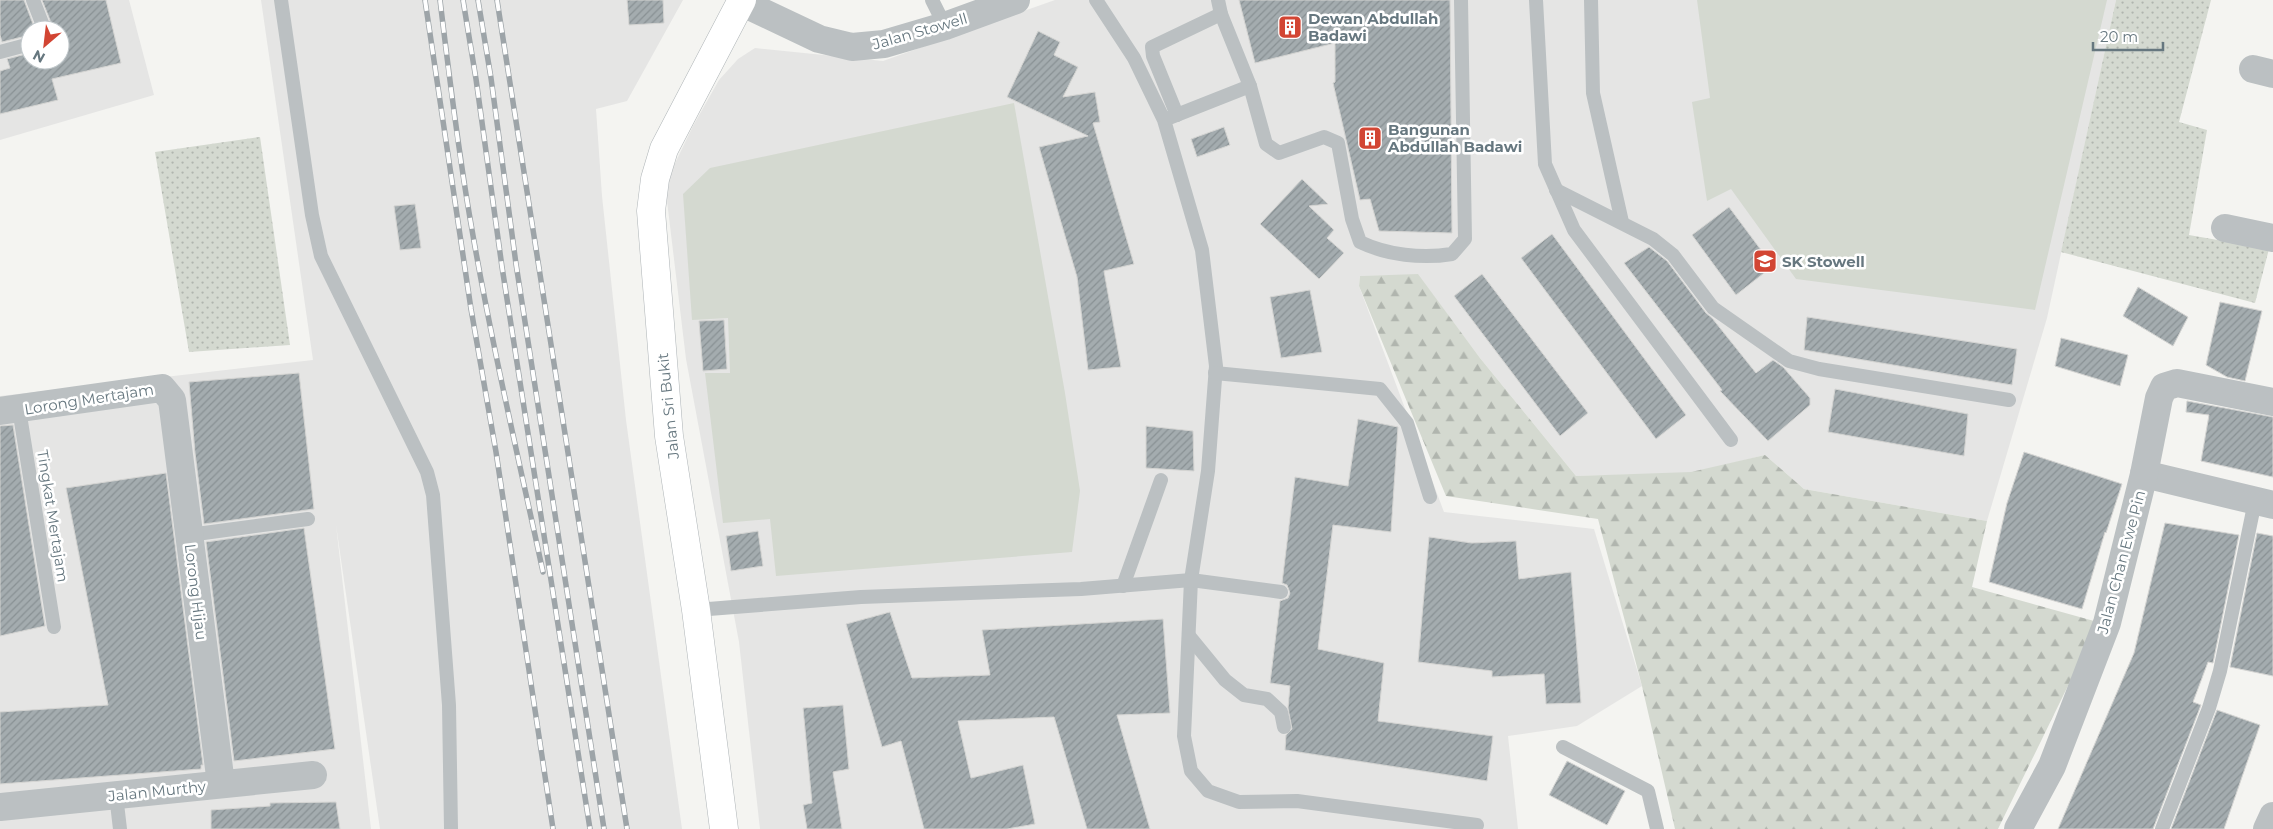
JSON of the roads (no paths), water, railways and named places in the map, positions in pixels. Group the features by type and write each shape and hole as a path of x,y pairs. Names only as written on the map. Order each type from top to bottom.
{"street":[{"name":"Jalan Stowell","path":"742,1 819,39 852,47 884,44 944,26 1016,0"},
{"name":"Jalan Sri Bukit","path":"724,829 696,610 669,436 651,211 655,179 664,149 742,1"},
{"path":"2225,228 2273,238"},
{"name":"Jalan Chan Ewe Pin","path":"2018,829 2052,766 2108,623 2144,474 2158,398 2164,386 2177,382 2273,402"},
{"name":"Lorong Mertajam","path":"9,410 162,388 172,400"},
{"name":"Lorong Hijau","path":"172,400 221,784"},
{"path":"2144,474 2264,503"},
{"name":"Jalan Murthy","path":"0,807 313,775"},
{"path":"2267,829 2273,816"}],"lane":[{"path":"34,0 41,20"},
{"path":"281,0 312,215 321,256 427,472 433,496 449,705 451,829"},
{"path":"932,0 944,26"},
{"path":"1096,0 1170,117"},
{"path":"1461,0 1465,238 1452,254 1430,258 1375,250 1360,242 1352,219 1338,143 1324,137 1279,153 1266,144 1250,86 1219,7 1152,47 1202,250 1215,374 1208,471 1191,580 1184,736 1191,771 1208,791 1239,802 1297,801 1477,825"},
{"path":"1536,0 1545,164 1556,190 1574,230 1731,440"},
{"path":"1591,0 1593,93 1622,222"},
{"path":"0,52 20,47"},
{"path":"1170,117 1250,86"},
{"path":"1556,190 1653,239 1673,255 1713,308 1789,361 1819,369 2009,400"},
{"path":"1215,374 1380,389 1407,423 1430,497"},
{"name":"Tingkat Mertajam","path":"9,410 54,628"},
{"path":"1124,586 1161,480"},
{"path":"2162,829 2209,708 2264,503"},
{"path":"189,536 308,519"},
{"path":"696,610 861,597 1081,589 1191,580 1280,592"},
{"path":"1189,636 1225,680 1244,695 1267,699 1282,712 1284,726"},
{"path":"1563,747 1648,791 1657,829"},
{"path":"116,795 120,829"}],"railway":[{"path":"425,0 471,309 496,452 553,829"},
{"path":"440,0 466,196 487,311 543,572"},
{"path":"463,0 502,267 590,829"},
{"path":"478,0 491,78 516,264 604,829"},
{"path":"497,0 627,829"}],"place":[{"name":"Dewan Abdullah Badawi","path":"1290,27"},
{"name":"Bangunan Abdullah Badawi","path":"1370,138"},
{"name":"SK Stowell","path":"1765,261"}]}
